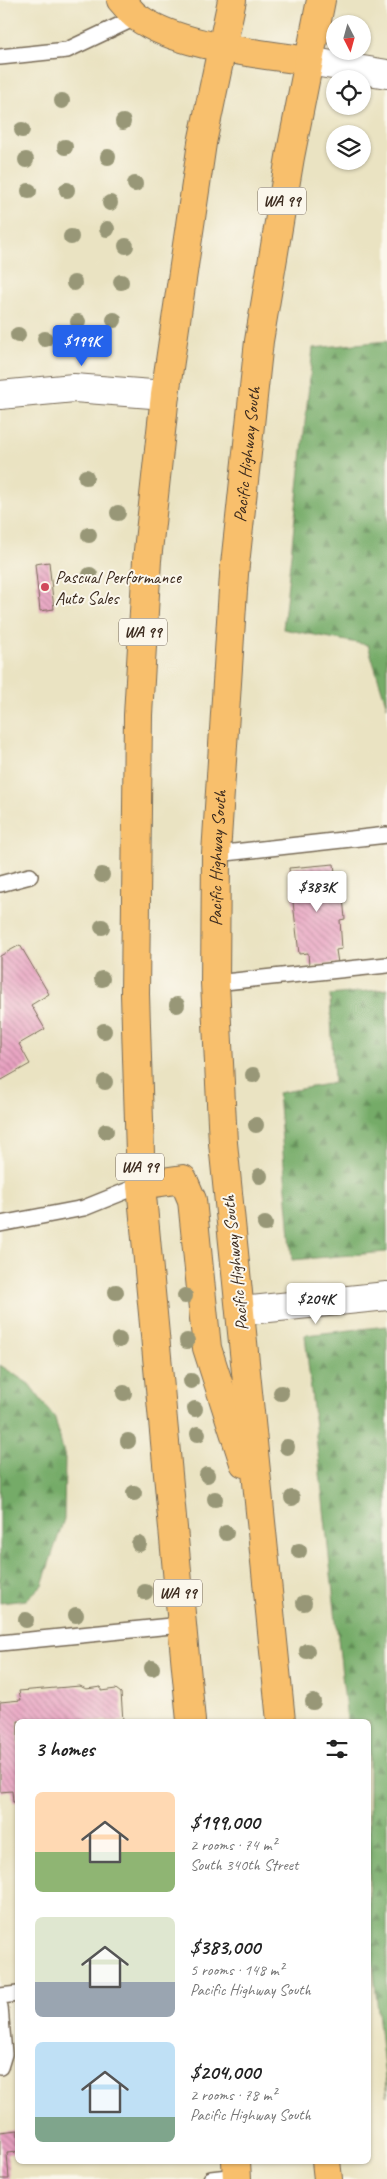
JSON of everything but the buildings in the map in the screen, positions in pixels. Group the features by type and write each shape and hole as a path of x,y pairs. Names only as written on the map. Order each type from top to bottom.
{"main road":[{"name":"WA 99","path":"191,1719 141,1185 135,994 138,715 147,560 165,395 202,143 232,0"},
{"name":"Pacific Highway South","path":"281,1719 223,1143 215,983 216,854 234,574 258,341 308,61 321,0"},
{"path":"129,8 181,37 221,47 308,61"},
{"path":"141,1185 183,1180 192,1200 207,1348 261,1517"},
{"path":"326,2164 328,2179"}],"street":[{"path":"308,61 387,74"},
{"path":"0,395 74,388 165,395"},
{"path":"241,1311 387,1296"}],"lane":[{"path":"0,56 66,50 129,8"},
{"path":"216,854 387,835"},
{"path":"0,884 30,876"},
{"path":"215,983 387,965"},
{"path":"0,1224 84,1208 141,1185"},
{"path":"0,1643 181,1626"},
{"path":"0,2067 4,2046 0,1996 15,1994"}],"green space":[{"path":"387,341 387,707 368,645 283,629 313,348"},
{"path":"387,989 387,1252 292,1260 278,1093 334,1083 330,995"},
{"path":"387,1326 387,2096 371,1946 371,1719 347,1719 305,1335"},
{"path":"0,1365 29,1384 55,1418 65,1458 64,1519 42,1585 26,1600 0,1603"}],"place":[{"name":"Pascual Performance Auto Sales","path":"45,587"}]}
